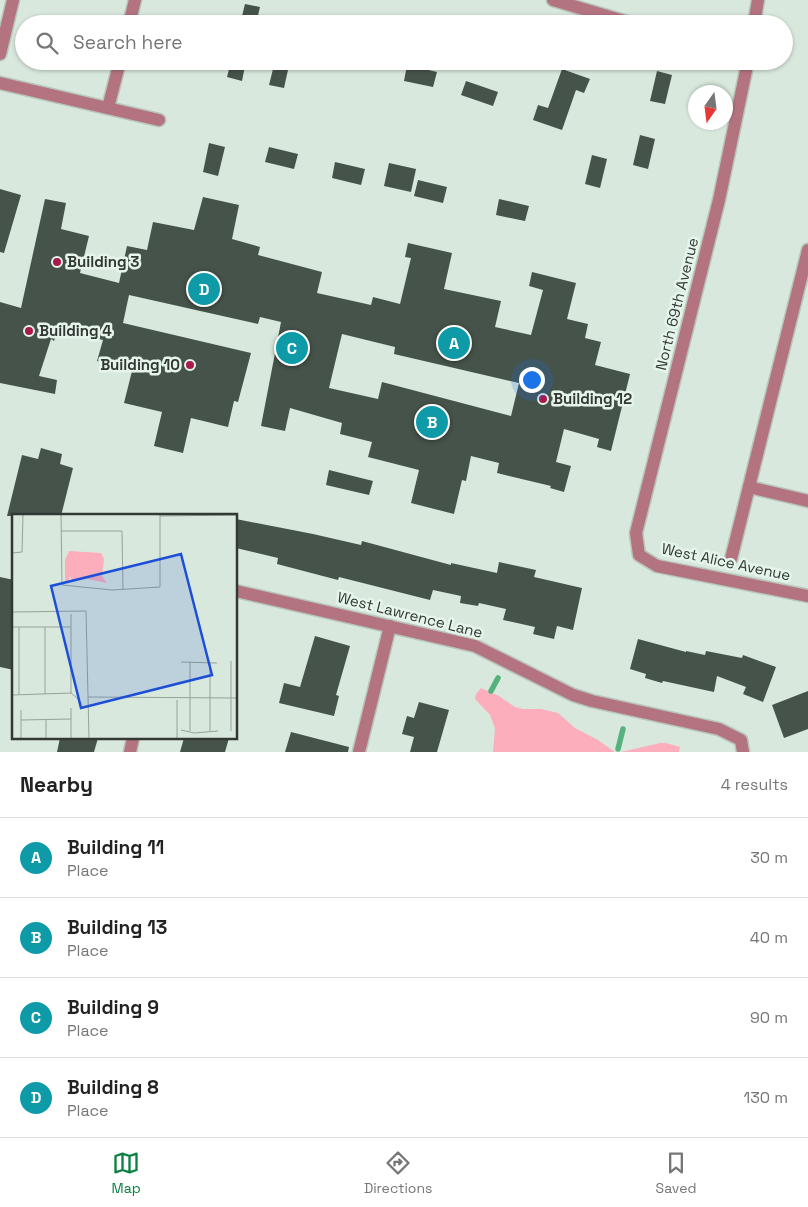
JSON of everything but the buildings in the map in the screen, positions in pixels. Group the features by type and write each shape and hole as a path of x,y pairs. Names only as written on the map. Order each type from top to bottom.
{"street":[{"path":"0,54 13,0"},
{"path":"131,15 135,0"},
{"path":"554,0 604,15"},
{"path":"756,15 758,0"},
{"path":"108,108 118,70"},
{"name":"North 69th Avenue","path":"639,555 636,533 719,200 746,70"},
{"path":"0,84 159,120"},
{"path":"731,560 808,250"},
{"path":"749,487 808,501"},
{"name":"West Alice Avenue","path":"639,555 657,566 808,596"},
{"name":"West Lawrence Lane","path":"238,591 475,646 573,695 592,701 719,729 742,746"},
{"path":"359,752 390,626"}],"shaded area":[{"path":"481,688 499,696 515,707 541,709 558,713 575,728 598,740 615,752 493,752 495,728 490,715 475,699 476,694"},
{"path":"660,743 680,747 679,752 621,752"}],"waterway":[{"path":"491,691 498,678"},
{"path":"618,749 623,729"}],"place":[{"name":"Building 3","path":"57,262"},
{"name":"Building 8","path":"204,289"},
{"name":"Building 4","path":"29,331"},
{"name":"Building 11","path":"454,343"},
{"name":"Building 9","path":"292,348"},
{"name":"Building 10","path":"190,365"},
{"name":"Building 12","path":"543,399"},
{"name":"Building 13","path":"432,422"}]}
